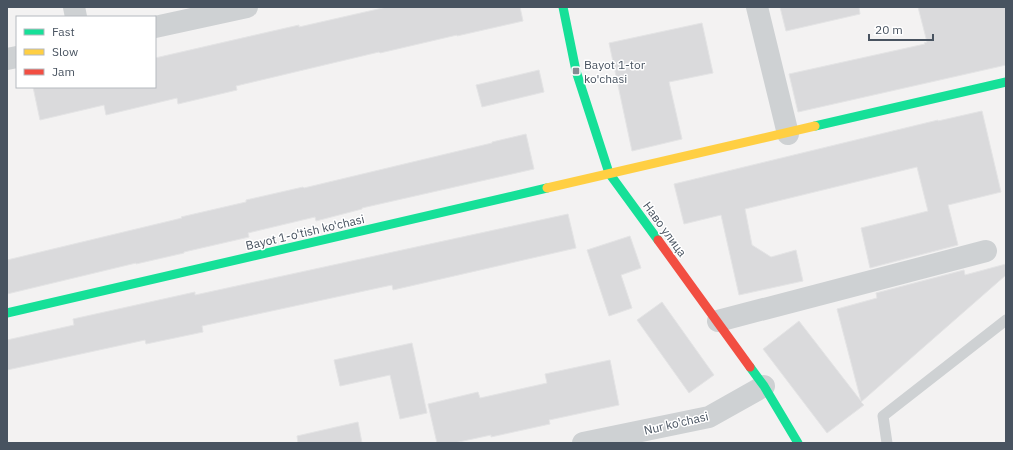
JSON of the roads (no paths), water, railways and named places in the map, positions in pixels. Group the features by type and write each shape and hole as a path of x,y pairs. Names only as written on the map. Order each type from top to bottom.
{"street":[{"path":"156,27 247,7"},
{"name":"Наво улица","path":"563,7 576,71 609,173 764,386 798,443"},
{"path":"757,7 788,134"},
{"name":"Bayot 1-o'tish ko'chasi","path":"7,314 609,173 788,134 1006,82"},
{"path":"718,321 986,251"},
{"name":"Nur ko'chasi","path":"583,443 709,417 764,386"}],"lane":[{"path":"887,443 883,416 1006,320"}],"place":[{"name":"Bayot 1-tor ko'chasi","path":"576,71"}]}
